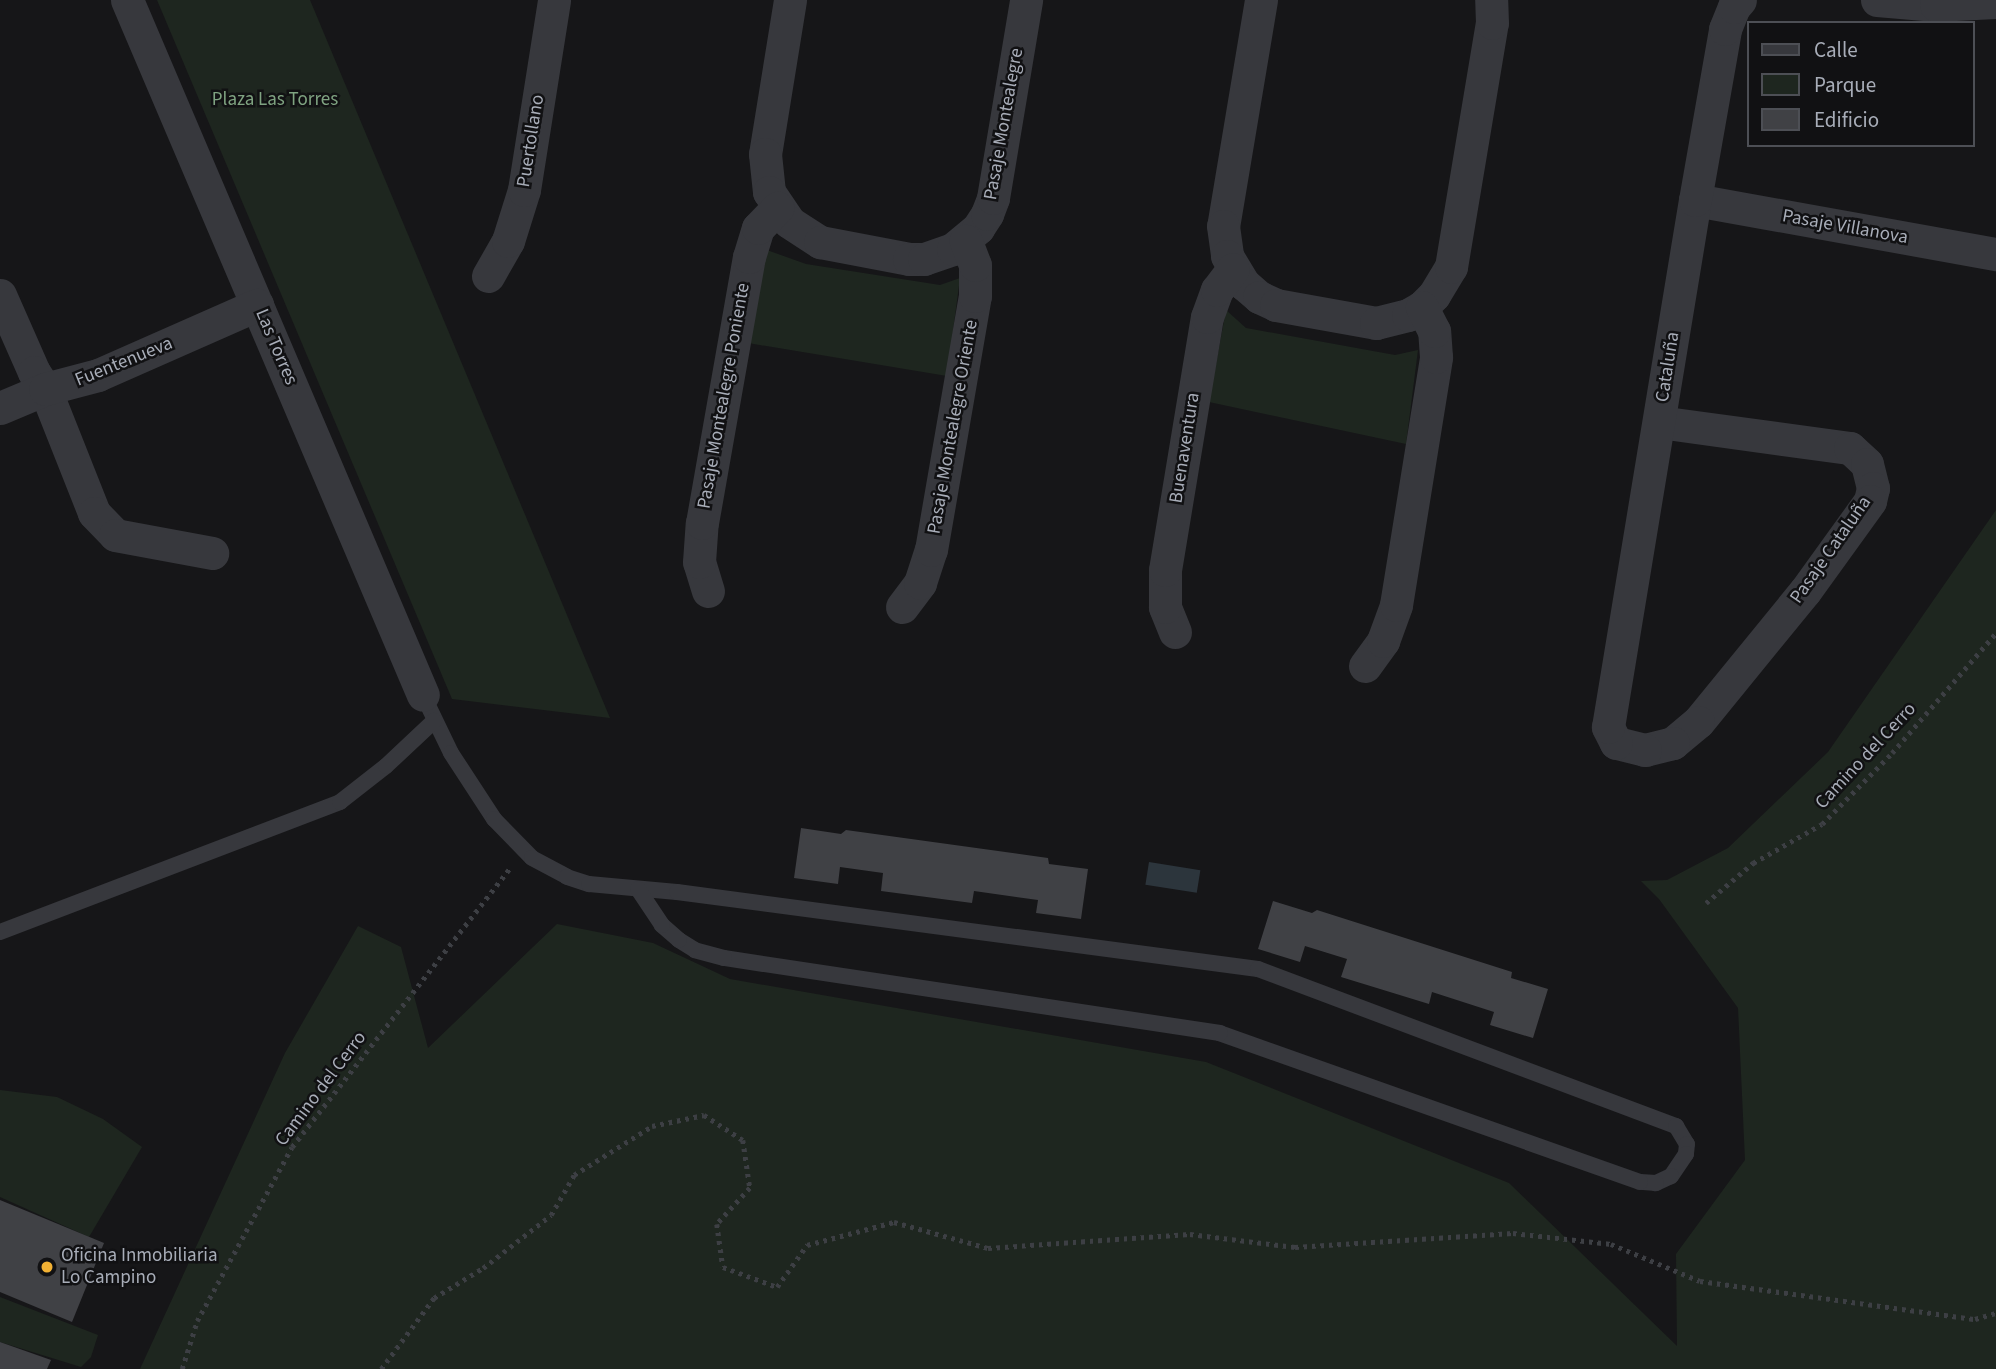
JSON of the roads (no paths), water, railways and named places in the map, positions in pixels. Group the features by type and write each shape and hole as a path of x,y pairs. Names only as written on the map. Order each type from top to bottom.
{"street":[{"name":"Las Torres","path":"127,0 429,708"},
{"name":"Puertollano","path":"488,276 508,241 524,190 554,0"},
{"name":"Pasaje Montealegre","path":"790,0 765,154 769,192 777,208 803,234 820,242 909,259 939,256 966,241 978,229 993,198 1026,0"},
{"path":"1261,0 1223,226 1227,256 1233,269 1259,297 1276,305 1360,322 1392,321 1422,307 1434,295 1451,267 1492,23 1491,0"},
{"name":"Cataluña","path":"1611,738 1608,727 1695,200 1725,29 1734,7 1740,0"},
{"path":"1877,0 1936,5 1996,2"},
{"name":"Pasaje Villanova","path":"1695,200 1996,254"},
{"name":"Pasaje Montealegre Poniente","path":"708,591 699,562 702,523 748,257 758,228 777,208"},
{"name":"Pasaje Montealegre Oriente","path":"902,607 920,583 932,550 975,296 975,265 966,241"},
{"name":"Buenaventura","path":"1175,632 1165,607 1163,589 1167,557 1207,317 1217,290 1233,269"},
{"path":"0,295 34,372 45,389 94,513 115,535 212,553"},
{"name":"Fuentenueva","path":"0,408 45,389 98,375 257,304"},
{"path":"1364,666 1383,641 1396,605 1436,357 1434,331 1422,307"},
{"name":"Pasaje Cataluña","path":"1611,738 1622,746 1653,750 1673,743 1690,729 1805,591 1870,501 1873,488 1867,464 1850,448 1659,422"}],"lane":[{"path":"0,932 340,802 386,766 429,708 451,753 494,819 532,858 567,877 589,884 638,889 1258,969 1675,1126 1687,1144 1686,1154 1671,1175 1656,1183 1640,1182 1220,1033 724,958 695,950 679,940 662,925 638,889"}],"place":[{"name":"Oficina Inmobiliaria Lo Campino","path":"47,1267"}],"park label":[{"name":"Plaza Las Torres","path":"275,100"}]}
